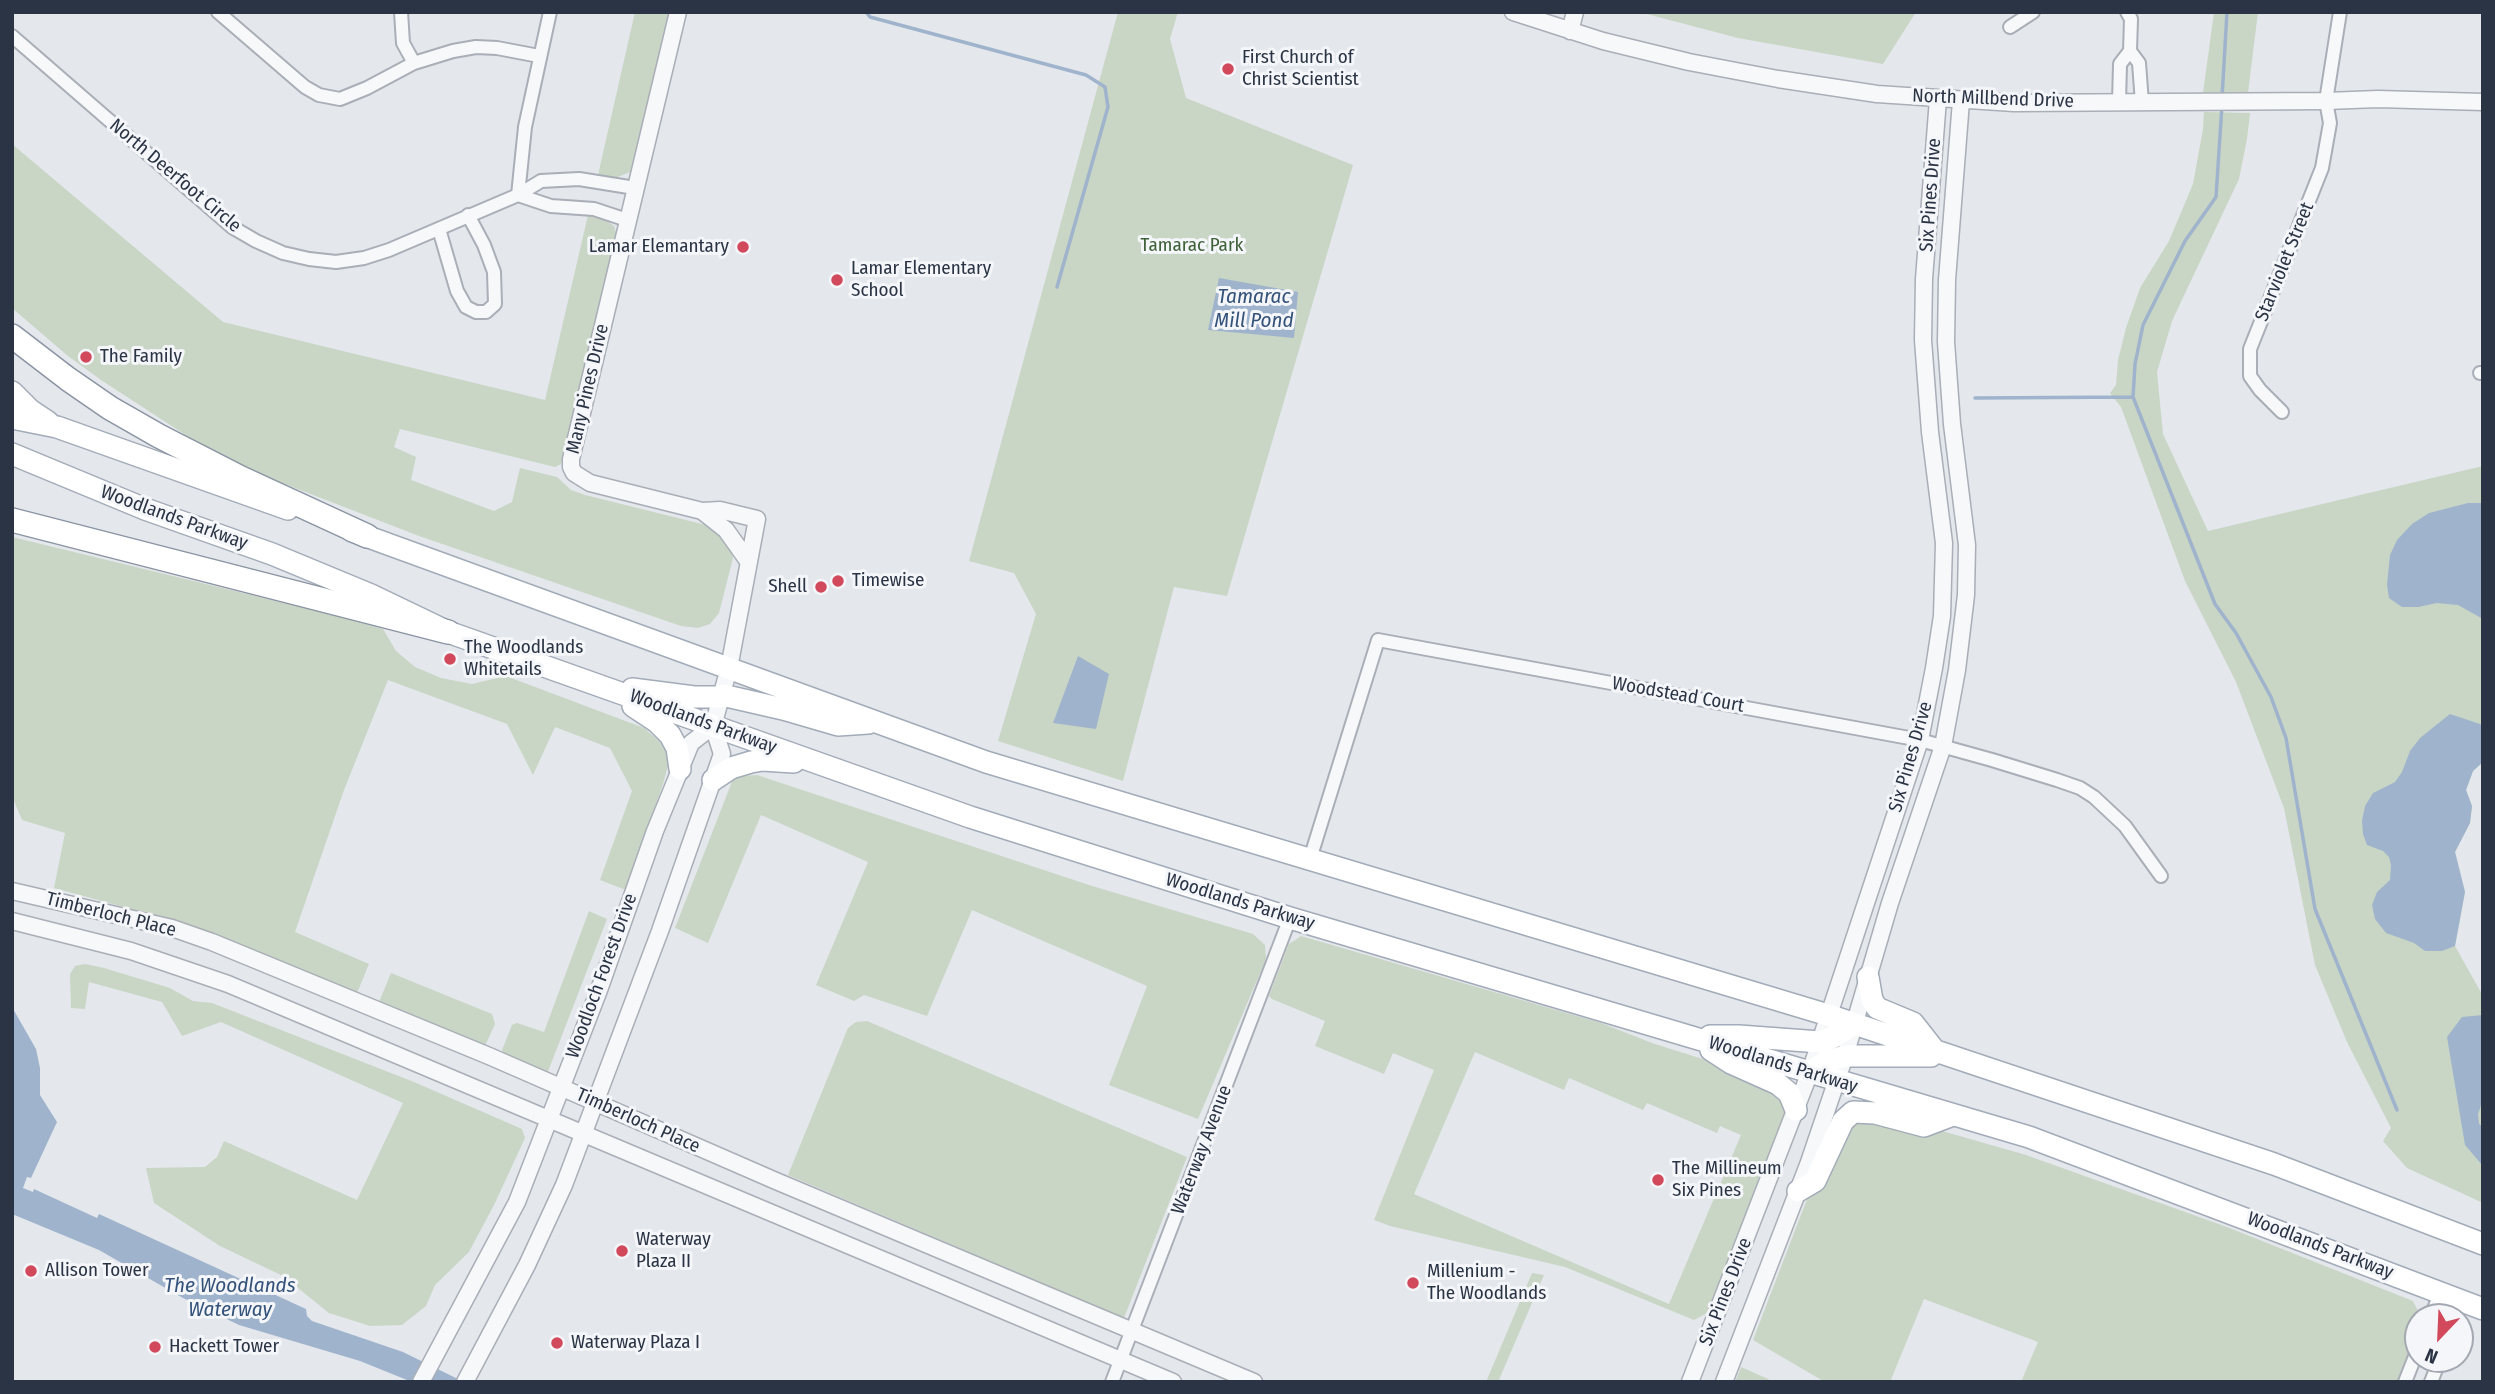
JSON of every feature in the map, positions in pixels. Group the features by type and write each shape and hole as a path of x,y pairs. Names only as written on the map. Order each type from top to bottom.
{"highway":[{"path":"12,336 89,393 159,436 241,478 367,536"},
{"path":"12,520 448,632"}],"main road":[{"path":"12,392 30,410 57,427"},
{"path":"12,418 57,427 367,536 986,762 1828,1015 2274,1164 2483,1244"},
{"name":"Woodlands Parkway","path":"16,458 145,509 272,554 371,595 448,632 970,817 1290,918 2029,1137 2440,1293 2452,1303"},
{"path":"602,686 694,697 722,696 783,709 838,725 877,722"},
{"path":"602,686 663,728 677,748 680,769"},
{"path":"713,780 731,768 762,760 818,764"},
{"path":"1868,977 1872,1000 1877,1007 1913,1023 1935,1051"},
{"path":"1691,1037 1739,1036 1820,1042 1835,1037 1853,1024"},
{"path":"1691,1037 1731,1063 1778,1083 1789,1093 1796,1110"},
{"path":"1810,1072 1825,1062 1845,1056 1958,1058"},
{"path":"1798,1191 1815,1181 1843,1121 1853,1111 1875,1113 1924,1126 1953,1115"}],"street":[{"path":"218,12 305,87 319,95 340,99 432,56 476,47 518,50 540,56"},
{"path":"401,12 403,43 414,63"},
{"path":"550,12 525,127 518,194 551,206 594,209 627,220"},
{"name":"Many Pines Drive","path":"678,12 570,459 575,473 590,482 702,511 720,510 757,519 729,668"},
{"name":"North Millbend Drive","path":"1513,12 1570,31 1718,69 1877,94 1961,101 2142,103 2378,99 2483,102"},
{"path":"1570,31 1575,12"},
{"path":"2010,27 2032,12"},
{"path":"2119,103 2120,65 2130,51 2131,19 2127,12"},
{"name":"Starviolet Street","path":"2282,412 2250,376 2250,349 2322,168 2330,123 2326,101 2340,12"},
{"name":"North Deerfoot Circle","path":"12,36 232,227 283,253 309,260 336,262 364,258 389,250 518,194 541,181 579,179 635,188"},
{"path":"2130,51 2139,63 2142,103"},
{"name":"Six Pines Drive","path":"1690,1382 1810,1072 1920,740 1934,668 1942,616 1944,568 1943,531 1924,370 1924,279 1938,99"},
{"name":"Six Pines Drive","path":"1724,1382 1798,1191 1837,1081 1890,902 1943,746 1965,618 1967,545 1947,372 1947,308 1961,101"},
{"path":"439,229 457,292 466,307 476,312 486,312 495,304 494,272 484,245 468,215"},
{"path":"1924,308 1947,308"},
{"path":"702,511 726,530 748,561"},
{"name":"Woodstead Court","path":"1310,859 1378,640 1943,746 2080,788 2095,797 2125,826 2161,876"},
{"name":"Woodloch Forest Drive","path":"465,1382 553,1210 660,930 722,754 713,726 729,668"},
{"name":"Woodloch Forest Drive","path":"421,1382 507,1224 598,990 654,831 691,743 713,726"},
{"name":"Timberloch Place","path":"12,891 173,928 212,942 489,1056 789,1187 1254,1382"},
{"name":"Waterway Avenue","path":"1112,1382 1290,918"},
{"name":"Timberloch Place","path":"12,921 194,971 1173,1382"},
{"path":"282,1007 294,978"},
{"path":"2436,1303 2440,1293"},
{"path":"1710,1334 1737,1346"}],"green space":[{"path":"635,12 669,12 630,172 613,179 598,175"},
{"name":"Tamarac Park","path":"1118,12 1178,12 1170,39 1186,98 1353,165 1227,596 1174,587 1123,781 998,741 1036,614 1014,573 969,561"},
{"path":"1639,12 1916,12 1883,64 1738,38"},
{"path":"2214,12 2258,12 2248,93 2203,93"},
{"path":"2204,112 2250,113 2247,139 2239,179 2172,321 2157,372 2163,434 2208,531 2483,466 2483,762 2473,771 2466,790 2472,806 2470,823 2455,852 2465,892 2455,946 2483,996 2483,1203 2407,1168 2383,1141 2391,1128 2347,1042 2315,965 2284,808 2236,682 2185,581 2121,407 2110,393 2116,385 2118,360 2140,288 2169,241 2193,184"},
{"path":"12,144 223,322 545,400 588,215 604,219 614,226 617,236 561,464 555,467 400,429 394,447 416,457 411,480 494,511 512,502 520,468 557,477 571,490 585,495 710,526 717,530 730,547 733,558 719,613 710,624 698,628 681,626 419,536 259,474 201,445 101,380 12,308"},
{"path":"12,537 383,629 396,651 415,667 441,678 472,684 506,676 644,728 659,741 667,753 668,766 626,890 600,880 632,791 610,748 555,727 533,775 507,724 388,680 344,790 295,932 369,964 357,993 186,924 54,888 65,833 22,820 12,796"},
{"path":"757,775 1089,885 1253,934 1265,945 1266,959 1198,1119 1109,1085 1147,986 972,910 927,1016 864,995 854,1001 816,985 868,862 761,815 708,943 675,928 733,779"},
{"path":"589,911 607,919 547,1074 506,1057 502,1050 512,1025 517,1023 544,1032"},
{"path":"1301,936 1601,1023 1652,1043 1775,1082 1788,1108 1714,1302 1707,1313 1694,1320 1565,1267 1374,1220 1434,1070 1393,1053 1384,1074 1315,1046 1325,1021 1269,996 1289,944","holes":["1475,1052 1564,1090 1569,1078 1643,1110 1647,1103 1717,1133 1720,1126 1741,1135 1669,1304 1414,1194"]},
{"path":"85,964 170,988 193,1001 212,1003 414,1082 522,1129 525,1138 469,1252 435,1285 426,1306 402,1325 370,1326 329,1313 283,1276 220,1246 154,1203 146,1168 205,1167 217,1157 224,1141 357,1200 403,1103 221,1022 182,1036 162,1002 89,982 85,1009 71,1008 70,974 75,966"},
{"path":"391,973 492,1014 495,1024 484,1048 381,1006 379,1002"},
{"path":"867,1021 1187,1157 1124,1318 788,1175 848,1028 856,1022"},
{"path":"1879,1113 2026,1155 2227,1227 2413,1301 2414,1303 2404,1303 2404,1372 2400,1382 2021,1382 2038,1342 1924,1299 1890,1382 1825,1382 1753,1340 1837,1121"},
{"path":"1532,1273 1544,1275 1498,1382 1486,1382"},
{"path":"1741,1367 1766,1378 1773,1382 1735,1382"}],"water":[{"name":"Tamarac Mill Pond","path":"1219,278 1298,292 1294,338 1208,330"},
{"path":"2468,503 2483,503 2483,619 2458,605 2437,603 2402,607 2389,598 2387,585 2390,555 2397,540 2412,524 2429,513"},
{"path":"1078,656 1109,674 1096,729 1053,723"},
{"path":"2450,714 2483,727 2483,762 2473,771 2466,790 2472,806 2470,823 2455,852 2465,892 2455,946 2442,951 2425,951 2414,943 2386,933 2375,919 2372,905 2377,892 2390,880 2391,865 2389,857 2383,851 2367,845 2362,821 2365,806 2373,793 2395,782 2410,751 2420,738"},
{"name":"The Woodlands Waterway","path":"12,1007 36,1049 40,1068 40,1095 57,1122 31,1178 27,1177 23,1188 33,1192 34,1189 97,1218 99,1214 306,1309 307,1316 312,1321 403,1352 464,1382 412,1382 360,1361 239,1325 183,1298 99,1250 12,1214"},
{"path":"2483,1015 2483,1100 2478,1114 2479,1124 2483,1127 2483,1166 2465,1145 2447,1037 2462,1017"}],"waterway":[{"path":"866,12 870,17 1086,75 1105,87 1108,107 1057,287"},
{"path":"2222,98 2227,12"},
{"path":"2222,105 2216,197 2185,241 2143,325 2135,364 2133,397 2215,604 2236,633 2271,697 2286,738 2315,909 2397,1110"},
{"path":"1975,398 2133,397"}],"place":[{"name":"First Church of Christ Scientist","path":"1228,69"},
{"name":"Lamar Elemantary","path":"743,247"},
{"name":"Lamar Elementary School","path":"837,280"},
{"name":"The Family","path":"86,357"},
{"name":"Timewise","path":"838,581"},
{"name":"Shell","path":"821,587"},
{"name":"The Woodlands Whitetails","path":"450,659"},
{"name":"The Millineum Six Pines","path":"1658,1180"},
{"name":"Waterway Plaza II","path":"622,1251"},
{"name":"Allison Tower","path":"31,1271"},
{"name":"Millenium - The Woodlands","path":"1413,1283"},
{"name":"Waterway Plaza I","path":"557,1343"},
{"name":"Hackett Tower","path":"155,1347"}]}
